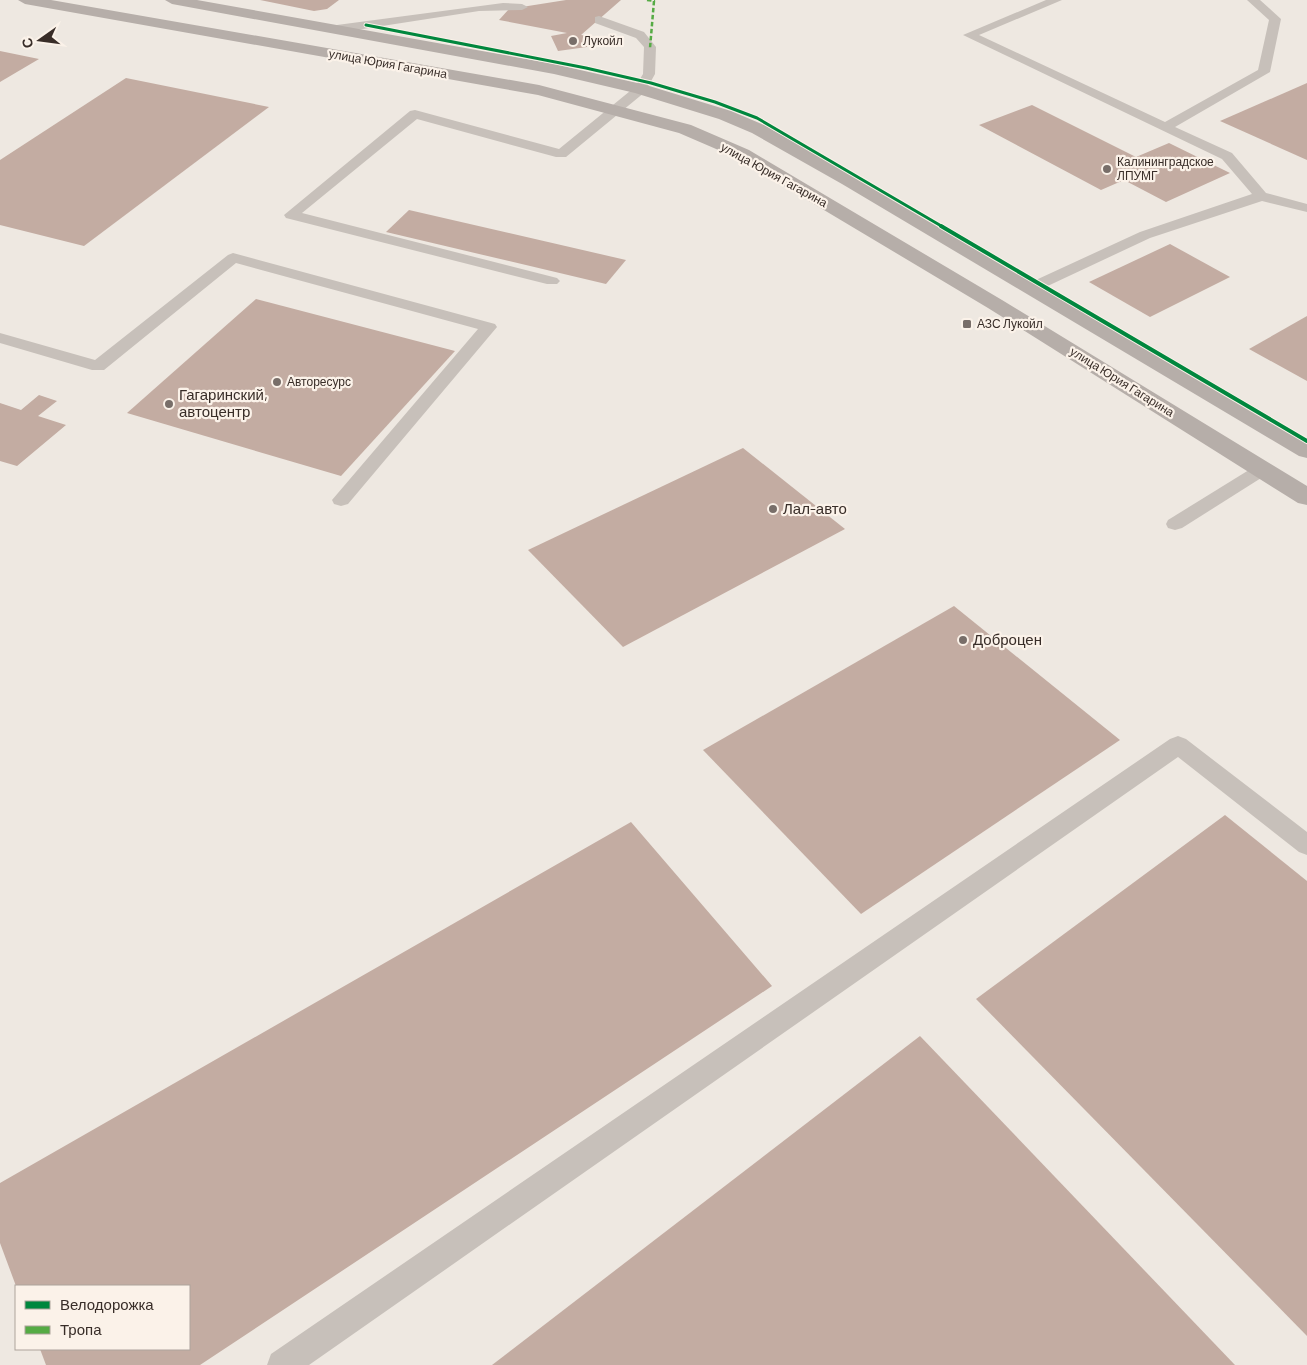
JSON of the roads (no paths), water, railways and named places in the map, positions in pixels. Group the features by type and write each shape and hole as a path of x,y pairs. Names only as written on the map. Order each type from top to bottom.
{"main road":[{"name":"улица Юрия Гагарина","path":"25,0 540,90 685,129 743,154 996,304 1307,497"},
{"name":"улица Юрия Гагарина","path":"172,0 554,69 640,90 725,115 758,129 1307,451"}],"lane":[{"path":"1056,0 970,35 1227,156 1261,196"},
{"path":"1166,127 1264,72 1275,19 1252,0"},
{"path":"337,29 479,8 522,7"},
{"path":"552,281 291,214 415,114 561,154 640,90 649,74 650,47 640,35 599,20"},
{"path":"1031,288 1144,235 1261,196 1307,208"},
{"path":"0,338 98,366 233,258 490,327 341,500"},
{"path":"1175,524 1263,469"},
{"path":"282,1365 1178,745 1307,845"}],"place":[{"name":"Лукойл","path":"573,41"},
{"name":"Калининградское ЛПУМГ","path":"1107,169"},
{"name":"АЗС Лукойл","path":"967,324"},
{"name":"Авторесурс","path":"277,382"},
{"name":"Гагаринский, автоцентр","path":"169,404"},
{"name":"Лал-авто","path":"773,509"},
{"name":"Доброцен","path":"963,640"}]}
